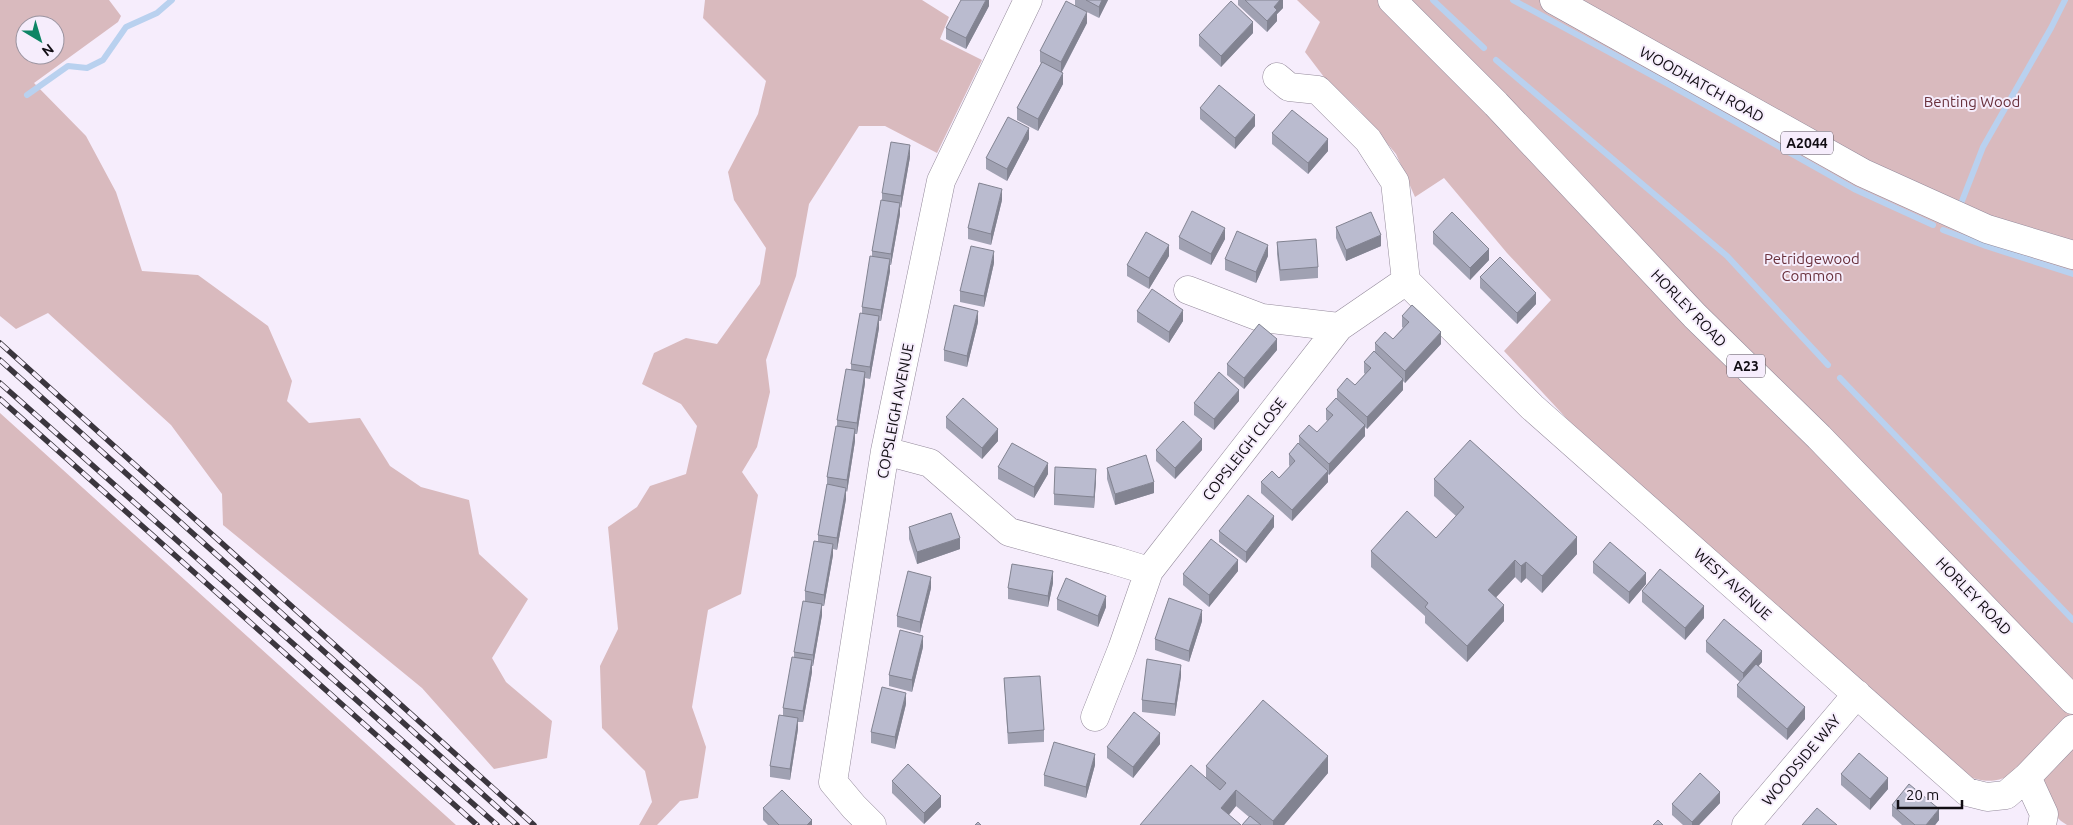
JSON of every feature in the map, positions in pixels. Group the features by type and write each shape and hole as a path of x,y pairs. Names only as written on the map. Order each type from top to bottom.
{"street":[{"name":"COPSLEIGH AVENUE","path":"872,825 833,782 885,451 941,181 1028,0"},
{"name":"HORLEY ROAD","path":"1392,0 1496,104 1696,316 1819,437 2073,700"},
{"name":"WOODHATCH ROAD","path":"1554,0 1863,173 1987,229 2073,255"},
{"path":"1277,77 1289,87 1318,90 1368,140 1395,182 1406,281"},
{"name":"COPSLEIGH CLOSE","path":"1095,717 1122,650 1149,571 1339,327 1406,281"},
{"name":"WEST AVENUE","path":"1406,281 1532,407 1967,792 1988,797 2006,795 2027,777 2073,729"},
{"path":"1188,290 1262,318 1339,327"},
{"path":"885,451 930,463 1009,532 1149,571"},
{"name":"WOODSIDE WAY","path":"1746,825 1857,694"},
{"path":"2027,777 2044,814 2042,825"}],"green space":[{"path":"0,0 109,0 121,16 118,22 65,60 65,15 15,15 15,65 59,65 34,83 86,136 116,192 142,271 198,275 268,326 292,381 287,401 309,423 360,418 390,466 421,487 469,500 479,554 528,599 492,658 506,682 552,721 547,758 494,769 422,688 223,525 222,494 171,425 48,313 16,329 0,316"},
{"path":"705,0 922,0 949,17 940,39 982,60 937,153 885,126 859,126 809,204 796,276 766,360 770,392 757,447 742,472 758,495 741,594 708,610 692,707 706,747 698,798 680,801 657,825 639,825 652,802 645,771 602,728 600,666 618,629 608,527 637,507 650,486 686,474 697,426 681,404 642,384 654,353 686,338 717,344 760,284 766,248 734,200 728,172 758,114 766,81 703,18"},
{"name":"Petridgewood Common","path":"1297,0 2073,0 2073,825 2067,825 2061,821 2012,775 1989,781 1965,776 1581,434 1504,351 1551,300 1507,253 1444,178 1415,197 1396,154 1359,110 1324,77 1305,52 1320,22"},
{"path":"0,413 456,825 0,825"}],"building":[{"path":"961,0 986,0 966,38 946,28"},
{"path":"1086,0 1102,0 1099,7"},
{"path":"1245,0 1280,0 1274,7 1277,10 1267,21"},
{"path":"1066,1 1087,12 1061,62 1040,51"},
{"path":"1231,1 1253,22 1221,56 1199,35"},
{"path":"1042,62 1063,73 1038,119 1017,108"},
{"path":"1219,85 1255,115 1235,138 1200,108"},
{"path":"1292,110 1328,139 1308,163 1272,133"},
{"path":"1008,117 1029,128 1007,169 986,158"},
{"path":"891,142 910,145 901,196 882,193"},
{"path":"979,183 1002,189 991,234 968,228"},
{"path":"881,200 900,203 891,254 872,251"},
{"path":"1192,211 1225,228 1211,254 1179,237"},
{"path":"1371,212 1381,235 1346,250 1336,227"},
{"path":"1452,212 1489,249 1470,268 1433,232"},
{"path":"1237,231 1268,245 1256,272 1225,259"},
{"path":"1146,232 1169,245 1149,278 1127,265"},
{"path":"1316,239 1318,267 1280,270 1277,242"},
{"path":"971,246 994,251 984,296 960,291"},
{"path":"870,256 890,259 881,310 862,307"},
{"path":"1500,257 1536,293 1517,313 1480,277"},
{"path":"1152,289 1183,310 1169,332 1137,311"},
{"path":"954,305 978,311 967,356 944,350"},
{"path":"1412,305 1441,332 1405,371 1375,343 1385,332 1393,339 1409,322 1402,316"},
{"path":"860,313 879,316 870,367 851,364"},
{"path":"1259,324 1277,339 1244,378 1227,364"},
{"path":"1374,351 1403,379 1367,417 1337,390 1347,378 1355,385 1371,368 1364,362"},
{"path":"846,369 865,372 857,423 837,420"},
{"path":"1219,372 1239,390 1214,419 1194,403"},
{"path":"963,398 998,429 982,448 946,417"},
{"path":"1336,398 1365,425 1329,464 1299,436 1309,425 1317,432 1333,415 1326,409"},
{"path":"1183,421 1202,439 1175,468 1156,450"},
{"path":"836,426 855,429 847,480 827,477"},
{"path":"1470,440 1577,537 1542,576 1526,562 1521,566 1515,560 1488,590 1504,605 1467,646 1425,607 1428,603 1371,551 1407,511 1436,538 1464,507 1434,479"},
{"path":"1012,443 1048,463 1034,487 998,467"},
{"path":"1298,443 1328,471 1292,510 1261,482 1272,471 1279,478 1295,461 1289,454"},
{"path":"1146,455 1154,482 1115,494 1107,468"},
{"path":"1055,467 1096,469 1094,497 1054,494"},
{"path":"827,484 846,488 837,538 818,535"},
{"path":"1248,495 1274,516 1246,552 1219,531"},
{"path":"951,513 960,538 917,552 909,527"},
{"path":"1211,539 1238,560 1209,595 1183,574"},
{"path":"814,541 833,544 824,595 805,591"},
{"path":"1610,542 1646,573 1629,592 1593,562"},
{"path":"1012,564 1053,571 1048,596 1008,588"},
{"path":"1660,569 1704,606 1685,628 1642,591"},
{"path":"908,571 931,577 920,622 897,616"},
{"path":"1066,578 1106,596 1098,616 1057,599"},
{"path":"1169,598 1202,610 1189,651 1155,639"},
{"path":"803,601 822,604 813,655 794,652"},
{"path":"1724,619 1762,651 1743,673 1706,641"},
{"path":"900,630 923,636 912,680 889,675"},
{"path":"792,657 812,660 803,711 783,708"},
{"path":"1147,659 1181,665 1175,704 1142,700"},
{"path":"1756,664 1805,707 1787,729 1737,685"},
{"path":"1040,676 1044,730 1008,733 1004,678"},
{"path":"882,687 906,693 895,737 871,732"},
{"path":"1263,700 1328,756 1273,821 1236,790 1221,808 1241,825 1140,825 1191,765 1220,790 1226,783 1206,766"},
{"path":"1134,712 1160,733 1133,767 1107,747"},
{"path":"779,715 798,718 790,769 770,766"},
{"path":"1054,742 1095,754 1086,787 1044,775"},
{"path":"1859,753 1888,778 1870,799 1841,774"},
{"path":"908,764 941,796 924,813 892,781"},
{"path":"1700,773 1720,792 1692,822 1672,804"},
{"path":"1909,784 1939,809 1926,825 1915,825 1892,805"},
{"path":"782,790 812,820 807,825 779,825 763,808"},
{"path":"1817,808 1837,825 1802,825"},
{"path":"1250,816 1261,825 1242,825"},
{"path":"1658,820 1663,825 1653,825"}],"waterway":[{"path":"27,95 68,66 87,68 103,60 126,27 157,13 172,0"},
{"path":"1433,0 1484,48"},
{"path":"1513,0 1670,85 1854,189 1933,225"},
{"path":"1962,201 1983,147 2065,0"},
{"path":"1496,60 1727,256 1828,365"},
{"path":"1943,230 2073,274"},
{"path":"1840,378 2073,620"}],"railway":[{"path":"0,343 534,825"},
{"path":"0,360 517,825"},
{"path":"0,383 497,825"},
{"path":"0,399 477,825"}],"park label":[{"name":"Benting Wood","path":"1972,101"}]}
